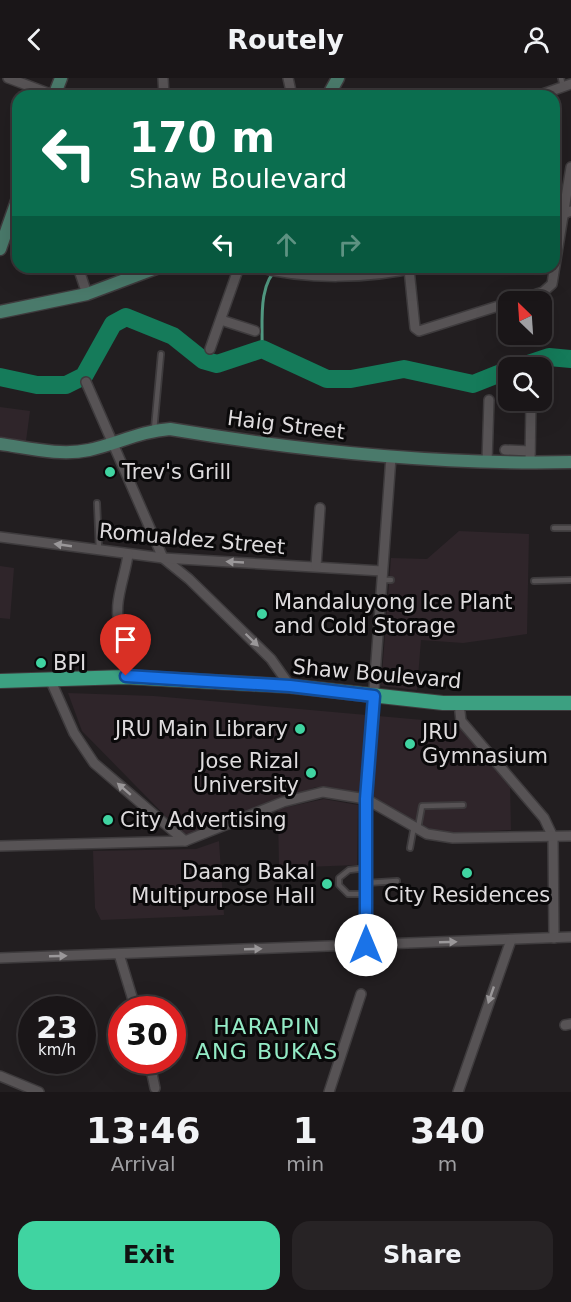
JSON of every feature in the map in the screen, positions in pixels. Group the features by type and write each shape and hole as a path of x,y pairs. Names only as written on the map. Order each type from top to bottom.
{"main road":[{"path":"0,249 2,235 12,212"},
{"path":"0,312 87,294 143,273"},
{"name":"Haig Street","path":"0,444 60,452 87,450 154,430 170,429 391,457 487,462 530,457 571,462"},
{"name":"Shaw Boulevard","path":"0,681 126,676 290,686 459,703 571,703"}],"street":[{"path":"8,78 39,90"},
{"path":"550,90 565,83"},
{"path":"560,206 571,167"},
{"path":"80,273 87,294"},
{"path":"210,349 237,273"},
{"path":"280,273 297,276 339,273"},
{"path":"414,273 415,328 419,331 498,306"},
{"path":"544,291 549,289 552,284 553,273"},
{"path":"221,320 255,331"},
{"path":"86,382 115,442 163,558 189,579 271,659 290,686"},
{"path":"487,462 489,400"},
{"path":"505,450 530,457 531,411"},
{"path":"366,945 366,799 387,576 391,457"},
{"path":"316,566 320,508"},
{"name":"Romualdez Street","path":"0,537 163,558 316,566 387,576"},
{"path":"123,631 119,624 118,609 128,554"},
{"path":"51,679 74,733 94,763 184,841"},
{"path":"459,703 461,721 544,818 552,837 554,938"},
{"path":"0,846 184,841 282,801 323,792 366,799 427,834 453,838 571,836"},
{"path":"0,958 571,937"},
{"path":"458,1092 511,940"},
{"path":"119,954 132,996"},
{"path":"329,1092 361,993"},
{"path":"152,1074 155,1088"},
{"path":"0,1076 39,1092"}],"lane":[{"path":"154,430 161,354"},
{"path":"97,503 99,550"},
{"path":"554,528 571,528"},
{"path":"534,580 571,580"},
{"path":"410,848 423,806 463,805"},
{"path":"366,868 349,870 339,878 339,885 348,894 366,894"},
{"path":"366,883 397,881"}],"shaded area":[{"path":"0,407 30,411 26,441 0,437"},
{"path":"459,531 529,534 527,634 463,643 421,640 417,690 381,686 391,558 427,559"},
{"path":"0,566 14,568 10,619 0,618"},
{"name":"Jose Rizal University","path":"68,693 154,696 457,723 510,783 511,830 452,833 432,830 370,797 316,787 185,836 82,731"},
{"path":"324,799 358,805 357,865 279,868 278,809"},
{"path":"219,841 224,915 101,920 95,908 93,851 196,849"}],"waterway":[{"path":"262,349 264,294 273,273"},
{"path":"0,377 37,385 66,385 84,376 113,324 126,317 173,336 203,360 217,364 262,349 327,379 351,379 404,369 473,384 498,374"},
{"path":"552,357 571,359"}],"place":[{"name":"Trev's Grill","path":"110,472"},
{"name":"Mandaluyong Ice Plant and Cold Storage","path":"262,614"},
{"name":"BPI","path":"41,663"},
{"name":"JRU Main Library","path":"300,729"},
{"name":"JRU Gymnasium","path":"410,744"},
{"name":"Jose Rizal University","path":"311,773"},
{"name":"City Advertising","path":"108,820"},
{"name":"City Residences","path":"467,873"},
{"name":"Daang Bakal Multipurpose Hall","path":"327,884"}],"district":[{"name":"HARAPIN ANG BUKAS","path":"267,1038"}],"route":[{"path":"126,676 290,686 374,696 366,799 366,945"}]}
